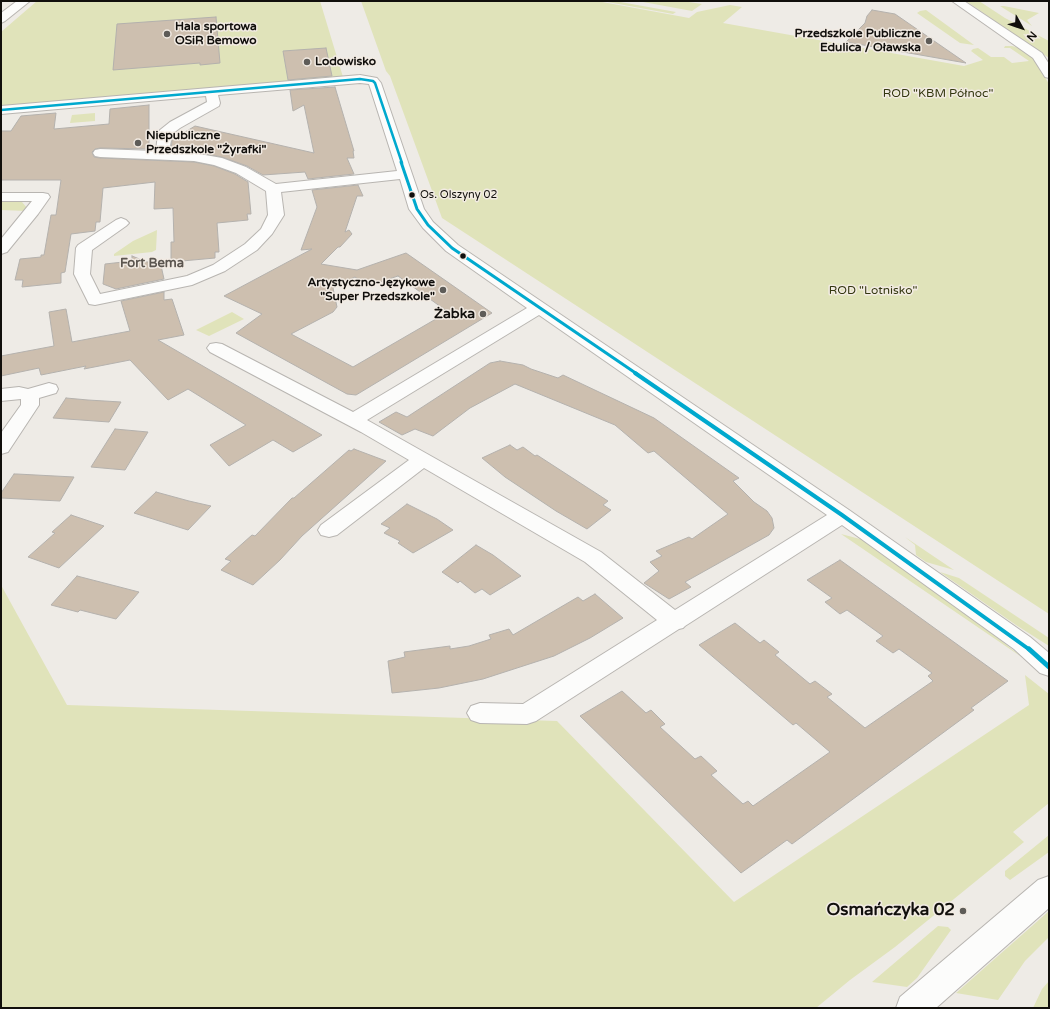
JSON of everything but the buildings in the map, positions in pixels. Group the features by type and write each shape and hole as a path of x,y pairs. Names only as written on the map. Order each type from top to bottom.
{"street":[{"path":"957,1 1038,56 1049,74"},
{"path":"1,19 19,3"},
{"path":"1,110 369,80 375,83 417,209 428,225 452,248 842,515 1022,643 1049,667"},
{"path":"162,155 165,133 175,125 214,103 211,92"},
{"path":"100,153 194,157 217,161 240,170 273,189 405,174"},
{"path":"121,223 84,248 82,274 95,300 192,280 219,268 251,247 267,231 276,215 273,189"},
{"path":"1,197 43,197 34,211 1,249"},
{"path":"354,420 508,325 539,308"},
{"path":"216,348 354,420 593,557 675,622"},
{"path":"1,395 19,393 28,396 41,390 49,389"},
{"path":"1,448 30,405 30,398 28,396"},
{"path":"329,530 422,459"},
{"path":"480,713 527,714 675,622 842,515"},
{"path":"1022,643 1049,658"},
{"path":"912,1008 1049,889"}],"green space":[{"path":"37,1 320,1 343,77 1,106 1,32"},
{"name":"ROD \"Lotnisko\"","path":"361,1 597,1 689,18 697,12 730,5 742,7 723,23 964,66 983,60 971,51 978,48 991,57 1004,57 1012,63 1029,61 1010,48 1004,48 1005,46 1019,48 1033,57 1049,84 1049,614 442,218"},
{"path":"602,1 615,1 676,12 673,14"},
{"path":"682,1 702,4 692,11 643,2"},
{"path":"966,1 979,1 1005,18 1049,41 1049,58"},
{"path":"1000,6 1039,13 1027,20 1032,26"},
{"path":"926,10 974,45 960,43 917,13"},
{"path":"95,113 95,121 70,123 72,115"},
{"path":"1,201 22,202 27,208 26,211 1,210"},
{"path":"157,230 156,250 152,252 114,256 114,254 133,241"},
{"path":"232,312 244,319 209,336 196,330"},
{"path":"841,534 864,540 1023,658"},
{"path":"905,537 954,570 926,562 916,555 915,545"},
{"path":"940,572 959,578 1049,638 1049,646 1016,625"},
{"path":"1,585 67,705 557,721 734,902 1029,705 1025,675 1049,694 1049,803 1013,832 1024,842 895,947 850,980 816,1008 1,1008"},
{"path":"1049,835 1049,852 1010,880 1005,876 1005,871"},
{"path":"1049,911 1049,937 1025,961 998,1000 956,993"},
{"path":"938,926 948,927 951,930 917,978 907,987 872,982"},
{"path":"1049,981 1049,1008 1033,1008 1042,989"}],"transit line":[{"path":"1,110 360,79 373,81 375,83 417,209 428,225 452,248 842,515 1022,643 1049,667"}],"place":[{"name":"Hala sportowa OSiR Bemowo","path":"167,34"},
{"name":"Przedszkole Publiczne Edulica / Oławska","path":"929,41"},
{"name":"Lodowisko","path":"307,62"},
{"name":"Niepubliczne Przedszkole \"Żyrafki\"","path":"138,143"},
{"name":"Os. Olszyny 02","path":"412,195"},
{"name":"Artystyczno-Językowe \"Super Przedszkole\"","path":"443,290"},
{"name":"Żabka","path":"483,314"},
{"name":"Osmańczyka 02","path":"963,911"}],"district":[{"name":"Fort Bema","path":"152,264"}],"park label":[{"name":"ROD \"KBM Północ\"","path":"938,94"}]}
